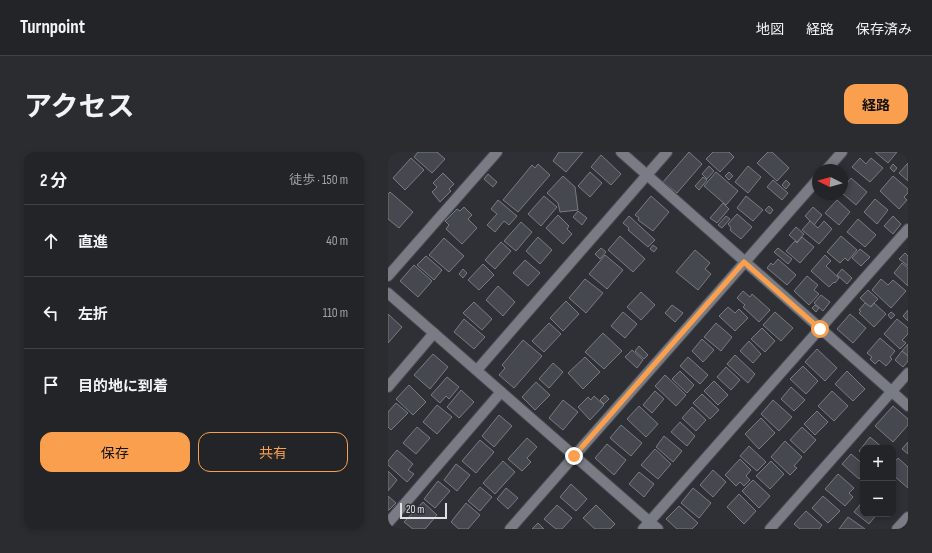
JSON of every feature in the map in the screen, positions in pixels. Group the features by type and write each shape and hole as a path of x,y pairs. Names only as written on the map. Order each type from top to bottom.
{"street":[{"path":"388,276 497,152"},
{"path":"621,152 908,406"},
{"path":"477,370 667,152"},
{"path":"831,164 842,152"},
{"path":"510,529 812,186"},
{"path":"646,525 908,229"},
{"path":"388,293 574,456 646,525 658,529"},
{"path":"388,387 434,333"},
{"path":"770,529 908,373"},
{"path":"388,523 501,392"},
{"path":"898,529 908,517"}],"building":[{"path":"418,152 437,152 445,159 432,173 414,157"},
{"path":"559,152 583,152 566,172 553,161"},
{"path":"689,152 702,164 677,193 663,182"},
{"path":"713,152 729,152 734,157 720,172 706,159"},
{"path":"768,152 772,152 789,168 777,181 757,163"},
{"path":"875,152 897,152 888,163"},
{"path":"601,155 621,174 611,185 591,167"},
{"path":"411,158 424,170 405,190 393,178"},
{"path":"860,158 866,164 871,158 883,168 870,182 852,167"},
{"path":"908,163 908,181 899,173"},
{"path":"538,164 550,175 518,212 503,200 532,165 535,168"},
{"path":"893,164 897,168 894,172 890,168"},
{"path":"709,166 714,171 707,179 702,174"},
{"path":"748,166 761,177 748,193 735,182"},
{"path":"590,172 602,183 590,197 578,186"},
{"path":"716,172 738,191 726,205 704,186"},
{"path":"729,172 733,176 729,180 725,176"},
{"path":"443,173 454,184 449,189 451,191 440,202 432,192 437,187 433,183"},
{"path":"488,174 497,182 493,187 484,179"},
{"path":"563,176 575,187 578,210 560,212 558,203 547,193"},
{"path":"893,176 908,189 908,193 904,197 907,200 899,209 880,191"},
{"path":"703,177 707,180 699,190 695,186"},
{"path":"851,178 867,192 856,205 848,198 848,182"},
{"path":"773,180 788,193 782,200 767,187"},
{"path":"786,180 790,184 786,189 782,185"},
{"path":"390,192 413,212 399,228 388,219 388,194"},
{"path":"544,196 557,207 541,226 528,214"},
{"path":"651,196 669,212 653,231 638,220 639,218 635,215"},
{"path":"746,196 763,210 753,221 737,208"},
{"path":"875,199 888,210 877,224 864,212"},
{"path":"498,200 517,216 509,225 504,221 495,232 487,225 497,214 491,209"},
{"path":"837,200 850,212 839,225 825,213"},
{"path":"723,203 729,209 717,223 710,218"},
{"path":"769,206 773,210 770,214 765,210"},
{"path":"464,207 472,215 468,219 477,228 462,244 446,229 449,225 445,221 457,209 460,211"},
{"path":"813,207 822,215 814,225 805,216"},
{"path":"578,211 587,218 582,225 573,217"},
{"path":"737,214 752,227 741,239 730,230 731,228 728,224"},
{"path":"558,215 569,226 567,229 572,234 563,244 546,228"},
{"path":"629,216 655,240 648,247 628,230 629,228 623,223"},
{"path":"726,216 730,219 722,228 718,225"},
{"path":"893,216 901,224 893,234 884,226"},
{"path":"858,219 876,235 865,247 847,232"},
{"path":"810,221 818,228 824,221 832,229 819,244 802,230"},
{"path":"521,222 532,232 516,251 504,241"},
{"path":"796,227 804,234 797,242 789,235"},
{"path":"620,236 645,259 633,272 608,250"},
{"path":"841,236 857,250 848,261 845,258 840,263 827,252"},
{"path":"538,237 552,250 540,264 526,251"},
{"path":"802,237 814,247 800,263 786,251 795,241 797,243"},
{"path":"444,238 464,256 449,272 429,255"},
{"path":"501,242 511,251 495,269 485,260"},
{"path":"653,245 657,248 654,252 650,249"},
{"path":"601,248 606,252 600,259 595,254"},
{"path":"778,248 792,259 788,264 774,252"},
{"path":"860,249 870,257 861,266 852,258"},
{"path":"695,250 710,263 705,269 711,274 698,290 676,272"},
{"path":"905,253 908,256 908,266 899,259"},
{"path":"605,255 623,270 607,289 589,274"},
{"path":"825,255 831,261 826,266 839,278 829,287 811,271"},
{"path":"426,256 442,270 434,280 417,265"},
{"path":"778,259 796,275 787,285 767,268 771,263 773,265"},
{"path":"525,260 540,273 528,286 513,273"},
{"path":"902,263 908,268 908,286 894,273"},
{"path":"483,264 494,275 479,290 468,280"},
{"path":"414,265 432,281 418,297 400,281"},
{"path":"463,269 467,273 463,278 459,274"},
{"path":"842,269 852,278 847,284 837,275"},
{"path":"807,276 818,285 814,290 819,294 809,305 794,291"},
{"path":"585,279 603,293 586,313 569,298"},
{"path":"881,279 888,285 893,280 906,291 891,308 872,290"},
{"path":"498,286 515,302 503,316 486,300"},
{"path":"868,290 878,299 870,307 860,298"},
{"path":"743,291 750,297 752,294 770,310 759,322 743,307 745,305 737,298"},
{"path":"641,292 655,305 641,320 627,307"},
{"path":"821,295 830,302 823,311 814,303"},
{"path":"566,301 579,314 563,331 550,318"},
{"path":"474,302 492,319 482,330 463,313"},
{"path":"865,303 871,307 874,303 886,314 874,327 859,313 861,311 859,310"},
{"path":"672,305 683,313 675,322 665,313"},
{"path":"815,305 819,308 816,312 812,308"},
{"path":"728,307 735,313 739,309 748,318 735,331 719,316"},
{"path":"908,310 908,321 903,316"},
{"path":"623,312 637,324 625,338 611,326"},
{"path":"775,312 793,328 781,341 763,325"},
{"path":"891,312 895,315 891,319 888,315"},
{"path":"388,314 402,327 388,343"},
{"path":"850,314 866,328 853,343 837,329"},
{"path":"464,319 485,337 474,349 454,332"},
{"path":"897,319 908,328 908,334 902,340 906,343 900,349 884,334"},
{"path":"549,323 561,334 544,352 532,341"},
{"path":"716,323 732,337 721,351 704,337"},
{"path":"762,328 775,341 765,352 751,339"},
{"path":"603,333 622,351 604,369 585,352"},
{"path":"880,338 895,351 890,357 892,359 886,366 879,360 875,364 870,359 872,357 867,353"},
{"path":"702,339 714,350 703,362 692,351"},
{"path":"523,340 542,356 514,388 499,375 505,368 502,365"},
{"path":"749,341 761,354 753,363 740,351"},
{"path":"908,344 908,356 902,351"},
{"path":"639,346 648,355 644,359 635,351"},
{"path":"817,349 837,368 825,381 805,362"},
{"path":"632,350 643,360 637,368 625,357"},
{"path":"902,351 908,356 908,361 903,367 895,360"},
{"path":"433,354 448,367 430,389 414,375"},
{"path":"735,355 755,374 748,383 727,364"},
{"path":"585,357 600,372 583,389 568,373"},
{"path":"688,357 708,375 700,384 680,366"},
{"path":"553,363 563,372 549,388 539,379"},
{"path":"803,366 818,381 806,394 790,379"},
{"path":"726,367 740,380 731,390 717,377"},
{"path":"680,371 694,385 687,393 672,379"},
{"path":"847,371 865,389 853,401 835,384"},
{"path":"665,375 686,395 676,406 655,386"},
{"path":"447,377 459,387 449,399 446,396 440,403 431,395"},
{"path":"714,381 728,395 718,405 704,391"},
{"path":"536,382 550,395 535,410 522,397"},
{"path":"409,385 426,402 413,415 396,399"},
{"path":"791,387 805,400 794,411 781,399"},
{"path":"461,390 474,402 459,418 447,407"},
{"path":"655,391 664,399 652,413 643,405"},
{"path":"832,391 848,406 834,421 818,406"},
{"path":"702,394 719,410 710,419 693,403"},
{"path":"605,395 609,399 604,404 600,400"},
{"path":"594,396 604,405 590,420 578,407 588,397 591,400"},
{"path":"563,400 578,412 563,430 549,418"},
{"path":"773,400 792,417 779,431 761,414"},
{"path":"396,403 408,413 391,430 388,427 388,412"},
{"path":"437,405 452,417 437,434 423,422"},
{"path":"639,406 658,424 646,437 627,419"},
{"path":"893,406 908,419 908,425 893,442 875,426"},
{"path":"692,407 706,420 696,431 682,418"},
{"path":"817,411 828,422 815,435 804,424"},
{"path":"499,415 512,426 494,447 482,436"},
{"path":"761,418 775,433 759,449 745,434"},
{"path":"680,422 695,436 687,446 671,432"},
{"path":"621,425 642,443 631,456 610,438"},
{"path":"417,427 430,438 416,454 403,443"},
{"path":"802,427 816,440 804,453 790,440"},
{"path":"664,436 682,451 673,462 656,447"},
{"path":"870,437 879,445 864,445"},
{"path":"527,438 537,447 527,458 531,462 522,471 508,459"},
{"path":"480,440 494,452 476,473 462,461"},
{"path":"785,441 802,457 794,466 797,468 790,475 771,457"},
{"path":"908,442 908,454 902,449"},
{"path":"607,444 626,460 614,475 595,458"},
{"path":"749,446 766,462 757,471 740,456"},
{"path":"655,449 671,464 658,479 641,465"},
{"path":"397,450 413,464 408,470 414,474 407,482 388,465 388,461"},
{"path":"851,454 860,462 859,479 842,464"},
{"path":"898,458 908,467 908,488 896,478 896,460"},
{"path":"740,459 751,470 746,476 750,480 744,486 740,482 736,486 725,475"},
{"path":"503,461 515,472 495,494 483,483"},
{"path":"771,461 784,474 770,489 756,476"},
{"path":"456,464 470,475 457,491 444,480"},
{"path":"713,470 726,482 713,497 700,485"},
{"path":"388,471 397,480 388,491"},
{"path":"639,472 654,484 644,497 629,484"},
{"path":"838,474 854,488 849,493 853,497 845,506 825,489"},
{"path":"753,480 770,496 759,508 742,491"},
{"path":"438,481 450,491 435,508 424,499"},
{"path":"571,484 587,499 576,511 560,497"},
{"path":"480,487 492,497 480,511 468,501"},
{"path":"506,488 518,498 508,509 497,499"},
{"path":"693,488 711,503 699,518 681,503"},
{"path":"739,494 756,511 744,524 727,507"},
{"path":"388,496 396,503 389,510 388,510"},
{"path":"823,496 840,511 828,523 812,508"},
{"path":"423,502 437,515 425,529 413,529 404,522"},
{"path":"466,503 480,515 468,529 459,529 451,522"},
{"path":"557,505 572,518 562,529 556,529 544,519"},
{"path":"596,505 615,524 610,529 595,529 583,518"},
{"path":"860,505 860,517 854,512"},
{"path":"679,506 698,523 692,529 677,529 666,519"},
{"path":"806,511 822,525 819,529 800,529 794,524"},
{"path":"848,517 865,529 839,529"},
{"path":"860,517 875,517 869,524"},
{"path":"538,523 544,529 532,529"}],"route":[{"path":"574,456 744,262 820,329"}]}
